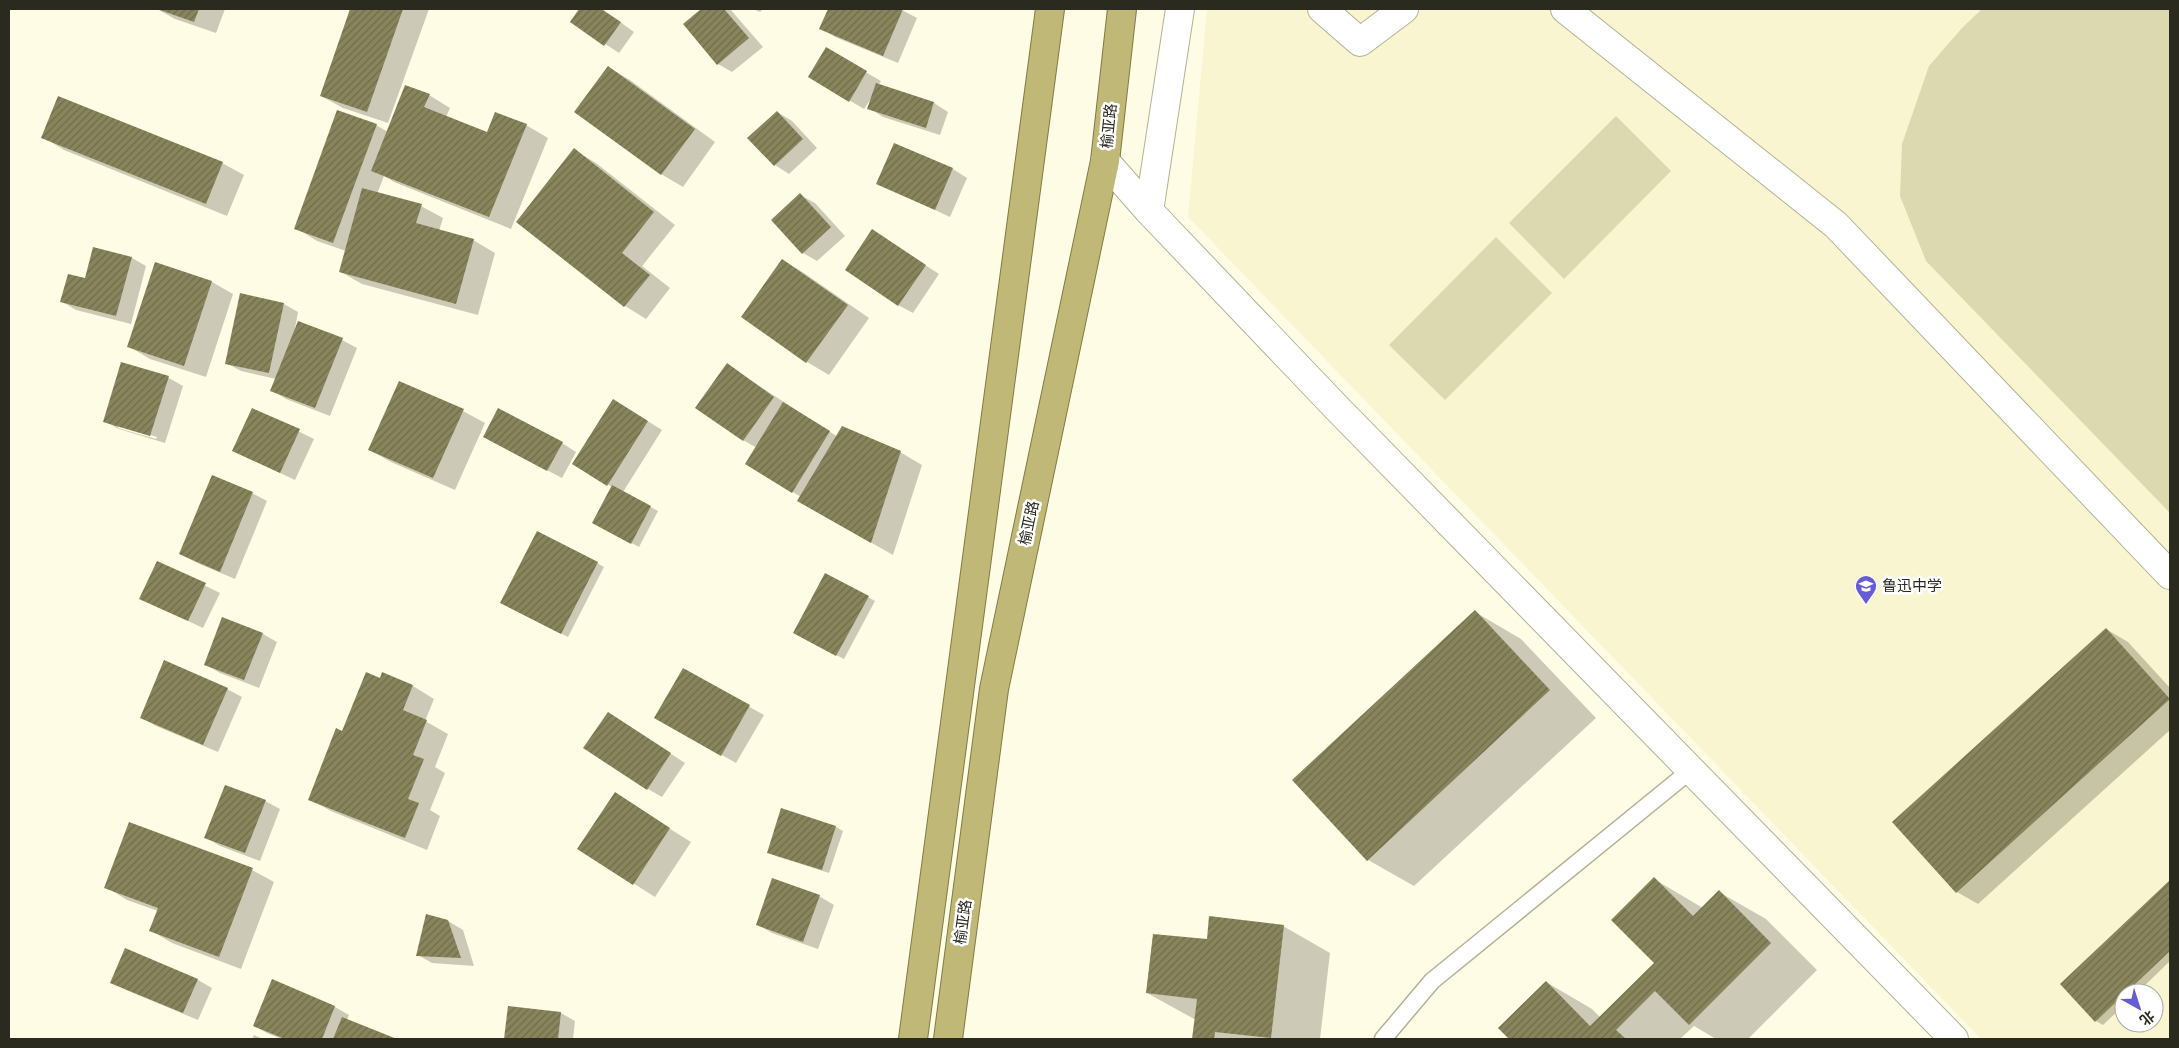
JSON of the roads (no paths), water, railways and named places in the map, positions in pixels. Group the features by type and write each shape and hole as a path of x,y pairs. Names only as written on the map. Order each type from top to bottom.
{"highway":[{"path":"913,1039 1050,9"},
{"name":"榆亚路","path":"948,1039 994,689 1105,161 1122,9"}],"street":[{"path":"1150,211 1180,9"},
{"path":"1322,9 1360,42 1404,9"},
{"path":"1565,9 1836,225 2170,575"},
{"path":"1105,161 1334,405 1954,1039"}],"lane":[{"path":"1383,1039 1432,981 1691,770"}],"place":[{"name":"鲁迅中学","path":"1866,605"}]}
